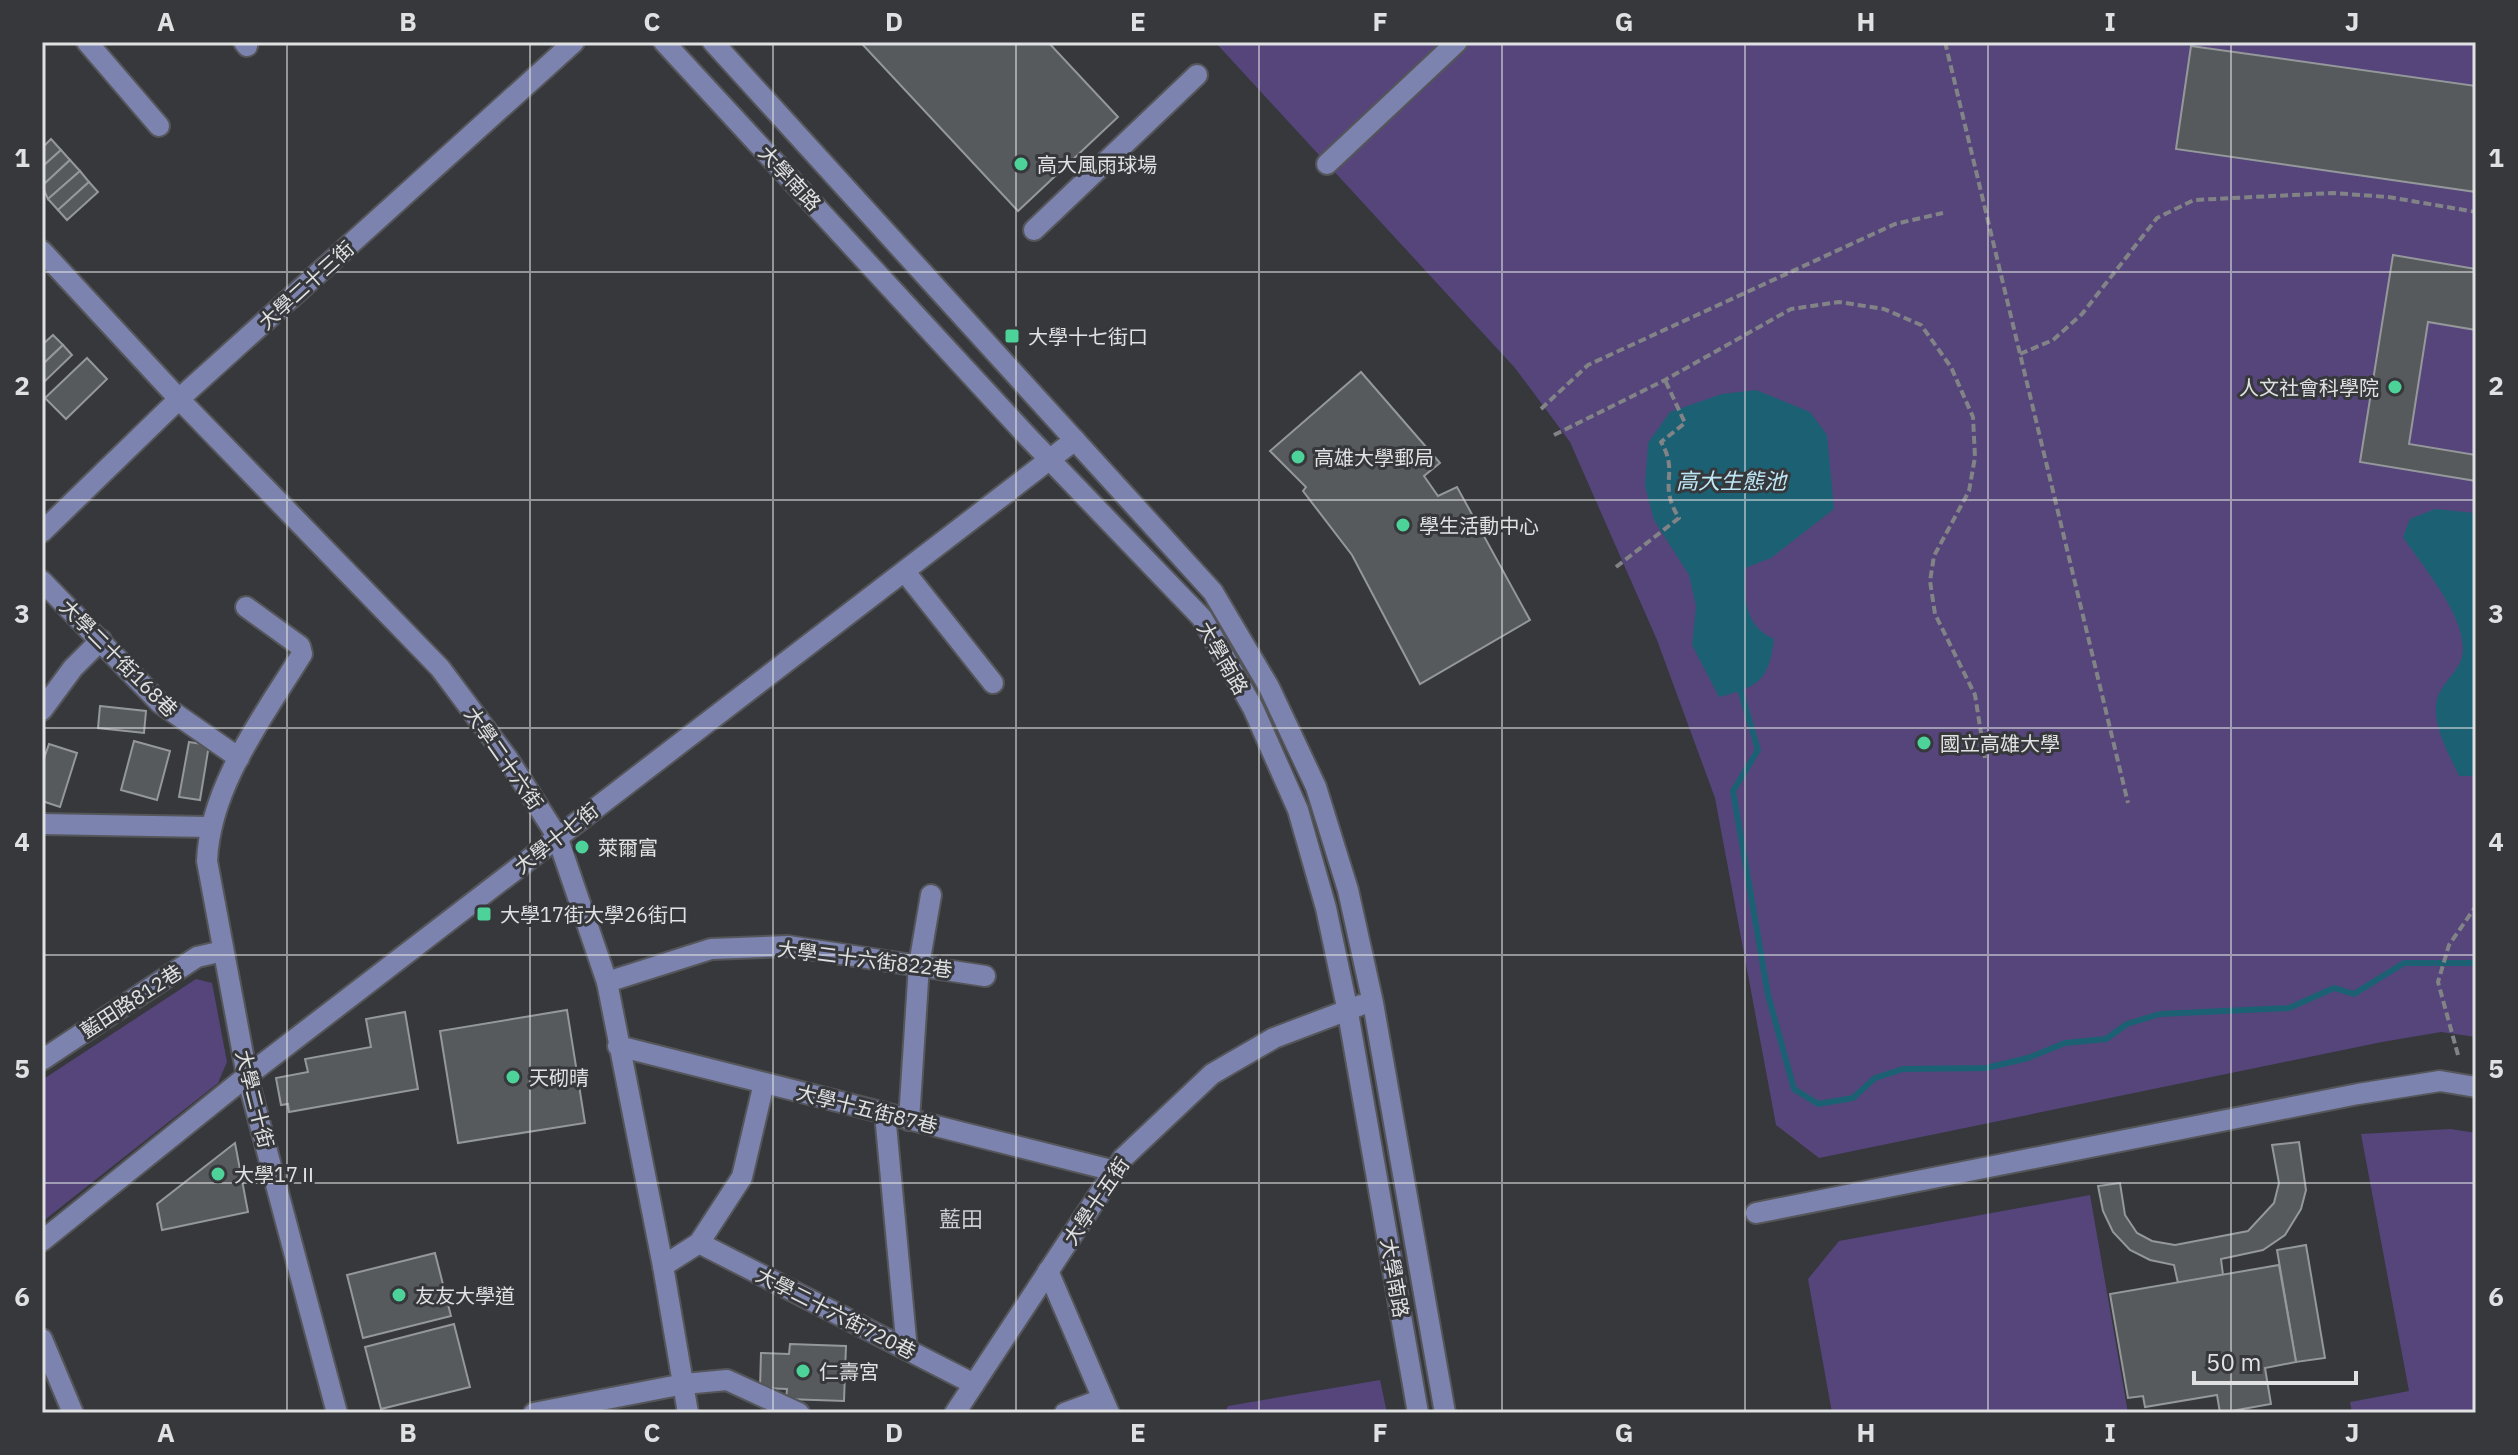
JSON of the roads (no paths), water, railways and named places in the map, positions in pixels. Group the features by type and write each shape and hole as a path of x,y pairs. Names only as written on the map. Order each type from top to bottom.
{"street":[{"path":"87,42 159,126"},
{"name":"大學二十三街","path":"42,532 179,399 574,42"},
{"name":"大學南路","path":"664,42 1050,460 1202,618 1253,708 1298,810 1326,908 1347,1007 1418,1413"},
{"name":"大學南路","path":"713,42 1213,592 1269,687 1316,787 1348,890 1373,1003 1445,1413"},
{"path":"1327,164 1457,42"},
{"path":"1034,230 1197,75"},
{"name":"大學二十六街","path":"42,251 179,399 440,668 508,759 557,836 607,982 663,1266 688,1413"},
{"name":"大學十七街","path":"42,1241 247,1076 1075,440"},
{"path":"905,572 993,683"},
{"name":"大學二十街168巷","path":"42,581 160,703 239,758"},
{"name":"大學二十街","path":"246,607 300,646 302,654 239,758 208,827 207,861 247,1076 337,1413"},
{"path":"42,710 73,668 101,640"},
{"path":"42,824 208,827"},
{"path":"909,1120 919,965 931,895"},
{"name":"大學二十六街822巷","path":"607,982 711,949 788,946 985,976"},
{"name":"藍田路812巷","path":"42,1060 197,957 223,951"},
{"name":"大學十五街","path":"955,1413 1123,1158 1212,1074 1274,1038 1347,1007 1373,1003"},
{"name":"大學十五街87巷","path":"618,1046 1115,1171"},
{"path":"1756,1213 2358,1094 2440,1081 2476,1087"},
{"path":"663,1266 699,1243 742,1177 764,1083"},
{"path":"885,1114 907,1350"},
{"name":"大學二十六街720巷","path":"699,1243 974,1384"},
{"path":"1048,1271 1106,1406 1065,1413"},
{"path":"42,1339 73,1413"},
{"path":"534,1413 684,1384 727,1380 799,1413"}],"water":[{"name":"高大生態池","path":"1756,390 1810,412 1827,435 1834,509 1771,558 1745,568 1748,610 1757,626 1774,639 1772,653 1760,680 1719,697 1692,645 1696,606 1689,575 1654,520 1645,486 1648,443 1670,412 1722,394"},
{"path":"2435,509 2476,513 2473,614 2476,618 2476,776 2459,776 2436,718 2439,694 2462,657 2463,642 2459,627 2443,594 2403,537 2410,519"}],"waterway":[{"path":"1741,692 1758,750 1733,791 1768,995 1794,1089 1818,1104 1853,1098 1875,1078 1903,1069 1986,1068 2028,1058 2065,1043 2106,1039 2127,1024 2160,1014 2289,1008 2334,988 2354,994 2404,963 2476,963"}],"place":[{"name":"高大風雨球場","path":"1021,164"},
{"name":"大學十七街口","path":"1012,336"},
{"name":"人文社會科學院","path":"2395,387"},
{"name":"高雄大學郵局","path":"1298,457"},
{"name":"學生活動中心","path":"1403,525"},
{"name":"國立高雄大學","path":"1924,743"},
{"name":"萊爾富","path":"582,847"},
{"name":"大學17街大學26街口","path":"484,914"},
{"name":"天砌晴","path":"513,1077"},
{"name":"大學17Ⅱ","path":"218,1174"},
{"name":"友友大學道","path":"399,1295"},
{"name":"仁壽宮","path":"803,1371"}],"district":[{"name":"藍田","path":"961,1218"}]}
